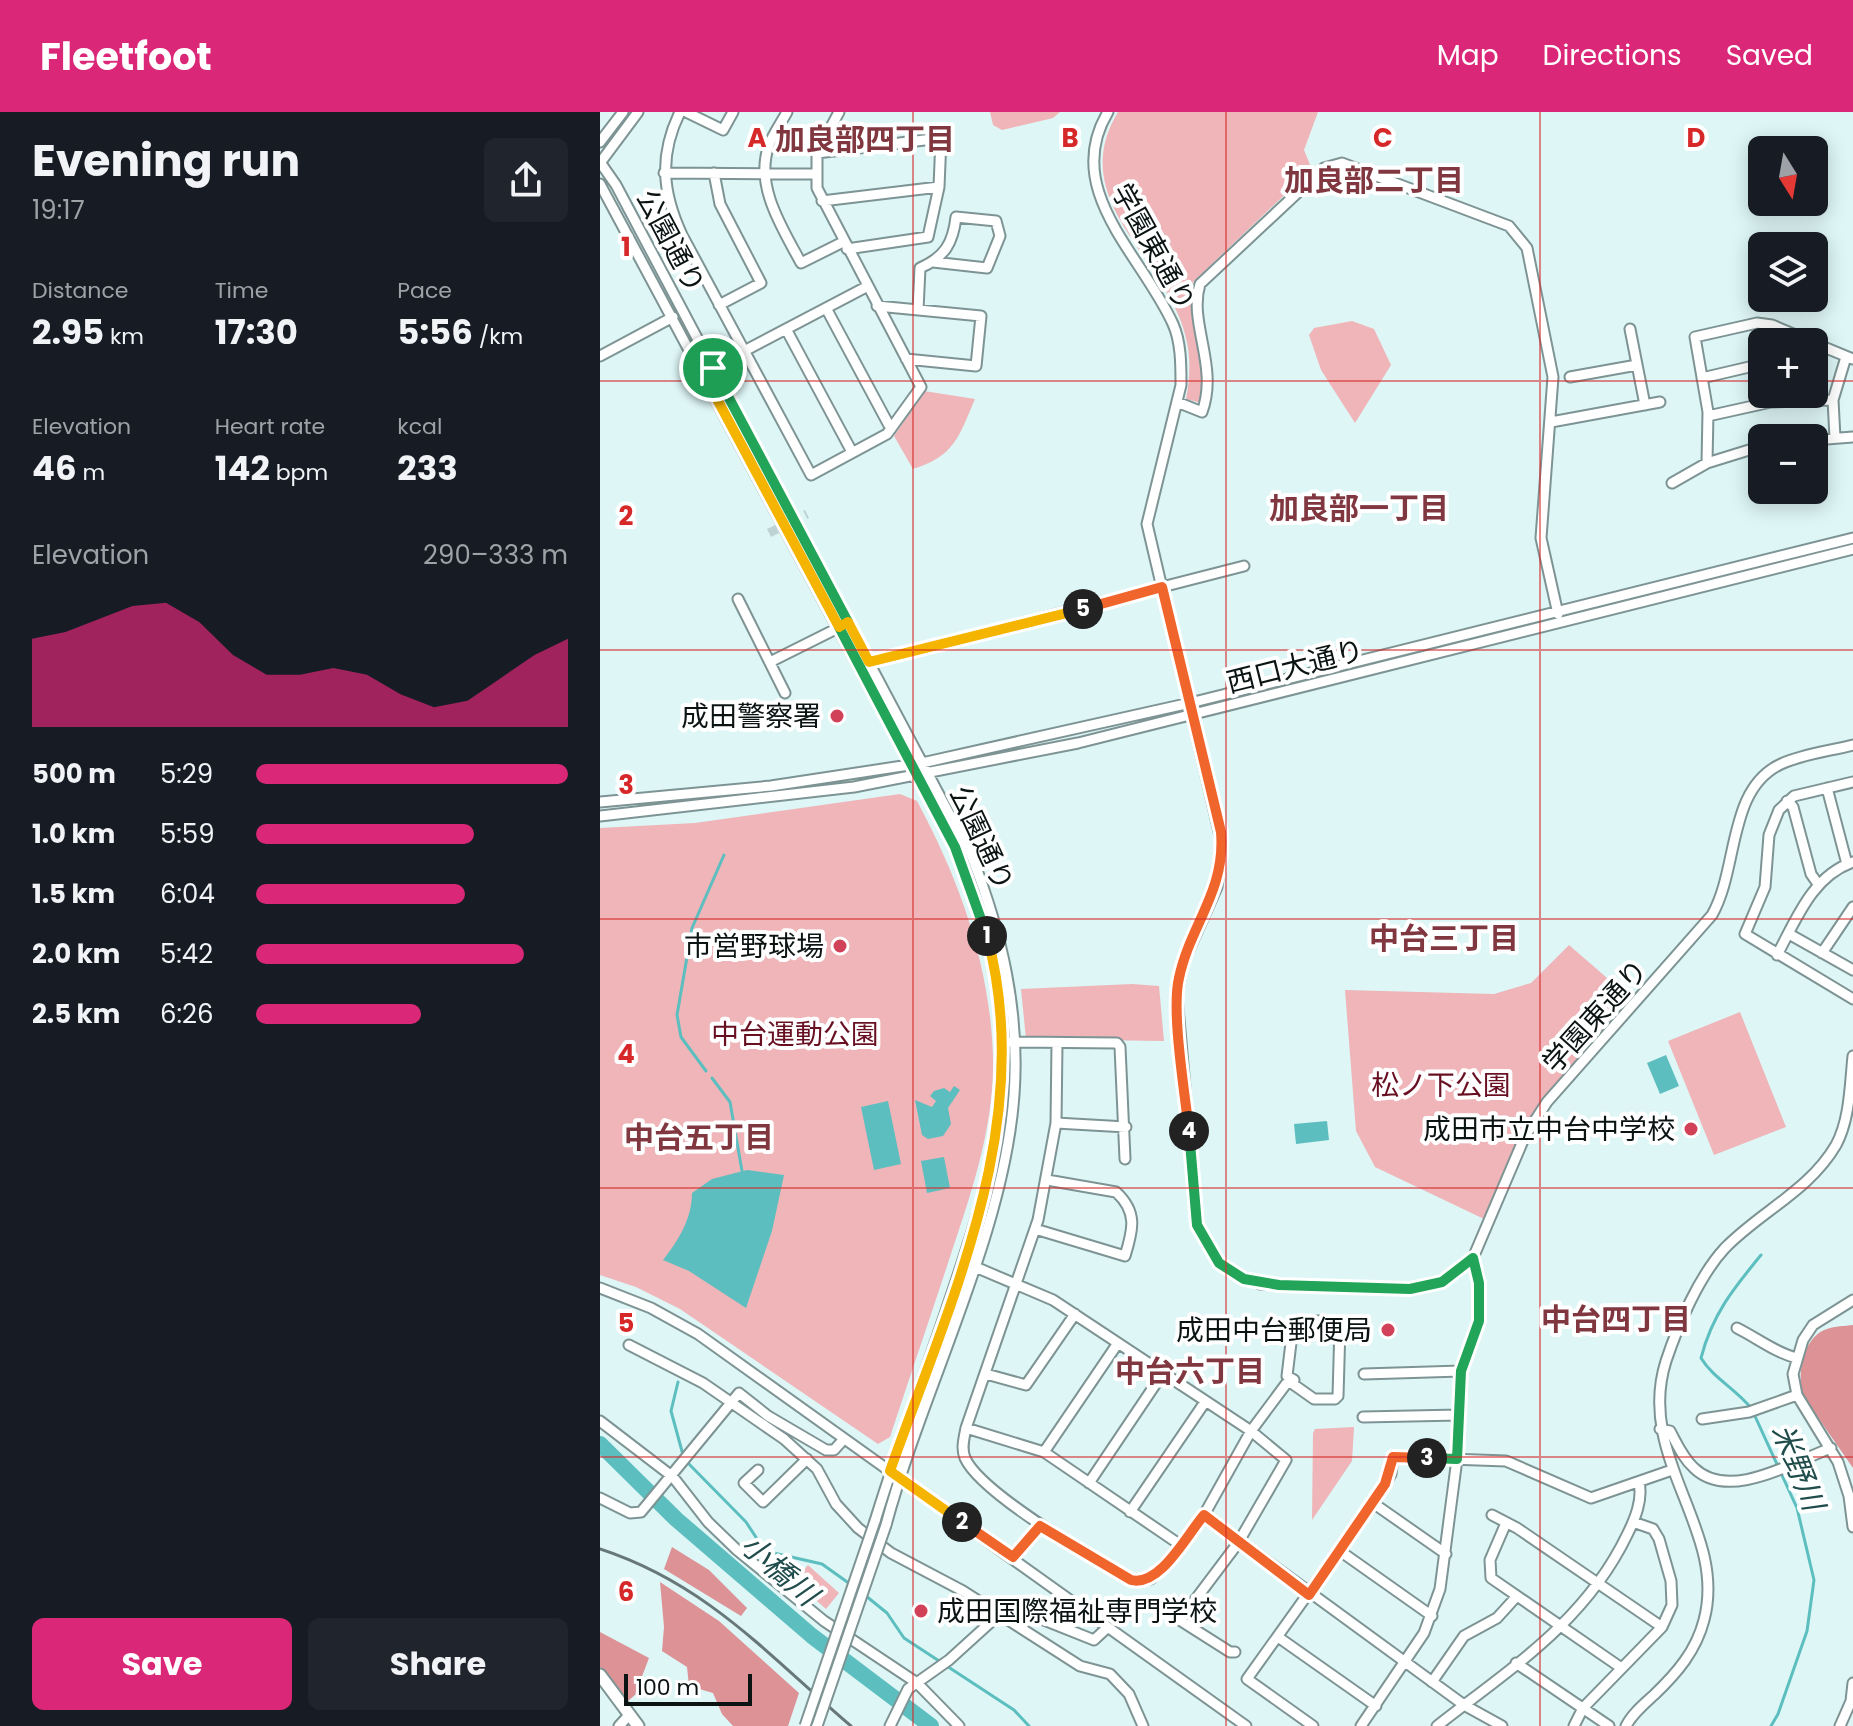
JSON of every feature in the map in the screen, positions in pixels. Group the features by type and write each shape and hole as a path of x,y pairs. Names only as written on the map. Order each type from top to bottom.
{"main road":[{"path":"600,1675 638,1726"}],"street":[{"path":"600,142 622,114 610,112"},
{"path":"600,163 638,112"},
{"path":"733,112 723,130 683,112 666,149 664,173 672,215 811,475 891,429 921,387 822,201 815,174 817,153 839,112"},
{"path":"787,112 769,145 767,174 773,207 801,263 845,245 928,237 939,187 941,138 817,153"},
{"name":"学園東通り","path":"1108,112 1093,145 1094,181 1101,201 1174,326 1181,364 1177,402 1149,505 1147,524 1222,844 1217,887 1183,963 1177,996 1197,1225 1219,1263 1230,1272 1270,1285 1430,1287 1457,1273 1473,1258 1525,1136 1547,1102 1712,915 1727,885 1741,812 1756,784 1780,764 1853,745"},
{"name":"公園通り","path":"600,163 922,774 982,915 1009,1043 1014,1093 1007,1149 973,1266 875,1521 805,1726"},
{"path":"1177,402 1202,412 1208,395 1198,300 1200,284 1324,168 1342,163 1509,226 1524,240 1553,377 1541,538 1560,623"},
{"path":"664,173 815,174"},
{"path":"714,173 720,204 761,283 719,305"},
{"name":"公園通り","path":"600,184 673,317 708,370"},
{"path":"822,201 939,187"},
{"path":"918,310 920,268 933,262 948,247 956,217 996,221 1000,236 987,268 933,262"},
{"path":"708,370 868,286"},
{"path":"877,306 981,316 976,366 906,359"},
{"path":"826,308 891,429"},
{"path":"600,356 673,317"},
{"path":"1707,463 1708,416 1695,340 1698,334 1757,323 1779,328"},
{"path":"786,329 852,452"},
{"path":"1630,329 1645,405"},
{"path":"1828,349 1849,358 1833,400 1835,438"},
{"path":"1570,377 1637,365"},
{"path":"1702,378 1748,367"},
{"path":"1708,416 1771,402 1833,400"},
{"path":"1551,422 1660,402"},
{"path":"1828,439 1853,437"},
{"path":"1672,483 1707,463 1748,450"},
{"name":"西口大通り","path":"600,802 838,776 917,764 1190,703 1853,538"},
{"name":"西口大通り","path":"600,816 726,805 922,774 1193,715 1853,549"},
{"path":"869,662 1244,566"},
{"path":"738,599 785,693"},
{"path":"770,662 844,625"},
{"name":"公園通り","path":"844,625 869,662 917,764"},
{"path":"1853,782 1794,796 1787,801 1773,822 1765,887 1745,934 1853,999"},
{"path":"1777,955 1818,884 1850,863 1827,788"},
{"path":"1787,801 1793,807 1811,874 1818,884"},
{"path":"1822,953 1853,907"},
{"path":"1789,934 1853,970"},
{"path":"1009,1043 1117,1043 1120,1047 1126,1127 1125,1159"},
{"name":"公園通り","path":"817,1726 886,1525 894,1474 990,1175 1000,1125 1009,1043"},
{"path":"1057,1044 1056,1123 1047,1180 1035,1229 966,1428 963,1447 967,1463 1040,1526 1137,1581 1157,1575 1204,1515 1251,1431 1286,1384 1294,1380"},
{"path":"1626,1726 1685,1660 1705,1617 1708,1589 1705,1563 1660,1429 1659,1406 1667,1360 1704,1280 1725,1248 1796,1192 1823,1164 1843,1128 1853,1063"},
{"path":"1056,1123 1126,1127"},
{"path":"1035,1229 1125,1256 1133,1230 1134,1219 1116,1192 1047,1180"},
{"path":"1361,1726 1405,1663 1432,1616 1446,1554 1457,1459 1461,1371 1479,1321 1479,1283 1473,1258"},
{"path":"973,1266 1017,1283 1075,1314 1251,1431 1286,1463 1238,1543 1180,1620"},
{"path":"600,1288 675,1320 1013,1557 1246,1726"},
{"path":"1853,1300 1813,1325 1793,1374 1797,1395 1831,1448 1847,1486 1853,1527"},
{"path":"675,1320 680,1309"},
{"path":"986,1374 1026,1385 1075,1314"},
{"path":"1298,1321 1337,1321 1340,1326 1338,1396 1314,1399 1290,1382 1294,1380 1287,1376 1293,1326 1298,1321"},
{"path":"1737,1328 1772,1345 1780,1354 1797,1358"},
{"path":"1044,1452 1118,1343"},
{"path":"629,1345 648,1352 730,1401 807,1459 826,1480 836,1504 858,1528 891,1553 944,1580 1080,1666 1110,1674 1129,1694 1143,1726"},
{"path":"1364,1374 1461,1371"},
{"path":"1089,1483 1163,1373"},
{"path":"600,1498 635,1514 646,1507 734,1395 744,1395 768,1416 826,1450 834,1450 844,1439"},
{"path":"1702,1419 1749,1412 1797,1395"},
{"path":"1130,1512 1205,1402"},
{"path":"1363,1417 1459,1415"},
{"path":"600,1421 670,1480 737,1550 959,1726"},
{"path":"966,1428 1044,1452 1179,1544"},
{"path":"1660,1429 1670,1431 1697,1471 1720,1481 1743,1480 1831,1448"},
{"path":"1313,1726 1247,1679 1373,1503 1391,1474 1393,1457 1506,1461 1591,1498 1672,1470"},
{"path":"758,1470 744,1483 763,1502 807,1459"},
{"path":"1437,1726 1563,1625 1599,1586 1633,1522 1641,1495 1639,1482"},
{"path":"1373,1503 1446,1554"},
{"path":"1204,1515 1309,1595 1464,1705 1502,1726"},
{"path":"1492,1515 1562,1557 1599,1586 1662,1627"},
{"path":"1574,1726 1583,1708 1662,1627 1672,1605 1667,1567 1656,1533 1633,1522"},
{"path":"1506,1523 1490,1560 1491,1578 1620,1667"},
{"path":"1013,1557 1040,1526"},
{"path":"1340,1551 1432,1616"},
{"path":"1432,1682 1464,1636 1497,1618 1517,1596"},
{"path":"1156,1605 1235,1652"},
{"path":"890,1724 912,1686 945,1663 998,1615 1016,1609 1094,1640 1108,1627"},
{"path":"1278,1637 1376,1706"},
{"path":"1516,1663 1609,1726"},
{"path":"1840,1726 1851,1701 1853,1683"},
{"path":"619,1726 630,1714"}],"green space":[{"path":"990,112 1060,112 1053,118 1002,130 993,125"},
{"path":"1118,112 1318,112 1304,150 1313,172 1298,182 1193,282 1206,379 1201,403 1186,399 1189,353 1176,309 1125,228 1111,202 1103,174 1105,144"},
{"path":"1352,321 1374,329 1391,365 1355,423 1321,370 1309,335 1314,328"},
{"path":"924,391 975,399 959,434 947,451 913,469 894,436"},
{"name":"中台運動公園","path":"900,794 917,801 947,862 970,924 991,1022 993,1083 980,1161 965,1213 890,1437 878,1444 680,1309 636,1287 600,1275 600,828 695,823"},
{"name":"松ノ下公園","path":"1569,945 1629,997 1550,1091 1519,1135 1484,1219 1375,1167 1356,1131 1345,990 1494,994 1531,983"},
{"path":"1132,984 1159,986 1164,1041 1026,1039 1021,989"},
{"path":"1740,1012 1786,1127 1714,1155 1668,1041"},
{"path":"1354,1427 1352,1461 1312,1520 1313,1433 1315,1429"},
{"path":"808,1565 839,1593 826,1609 794,1581"}],"shaded area":[{"path":"1853,1325 1853,1468 1803,1396 1801,1368 1807,1348 1819,1333"},
{"path":"672,1547 709,1570 747,1608 741,1616 664,1569"},
{"path":"660,1582 719,1621 799,1693 788,1726 733,1726 722,1714 713,1693 689,1686 687,1667 662,1651 664,1627"},
{"path":"600,1632 649,1658 635,1695 628,1701 600,1667"}],"water":[{"path":"1666,1055 1679,1086 1660,1094 1647,1063"},
{"path":"954,1086 960,1090 948,1108 951,1124 943,1136 928,1139 922,1135 915,1100 932,1107 936,1101 930,1096 934,1091 944,1088 950,1092"},
{"path":"888,1101 901,1164 874,1170 861,1107"},
{"path":"1327,1121 1329,1140 1296,1144 1294,1124"},
{"path":"944,1157 950,1188 927,1193 921,1161"},
{"path":"747,1170 784,1175 772,1231 746,1308 689,1271 663,1260 683,1229 690,1212 692,1193 712,1179"}],"waterway":[{"path":"706,1071 681,1037 677,1015 692,928 724,855"},
{"path":"712,1078 730,1102 742,1171"},
{"name":"米野川","path":"1751,1408 1701,1358 1711,1329 1725,1303 1761,1255"},
{"path":"678,1382 671,1411 683,1455"},
{"name":"米野川","path":"1754,1414 1797,1508 1814,1580 1807,1631 1771,1726"},
{"name":"小橋川","path":"600,1444 676,1519 812,1636 931,1726"},
{"path":"687,1462 746,1522 765,1551 822,1564 850,1584"},
{"path":"866,1596 887,1613 904,1638 1014,1710 1029,1726"}],"tunnel":[{"path":"769,533 807,514"}],"railway":[{"path":"600,1549 673,1581 705,1602 763,1648 851,1726"}],"place":[{"name":"成田警察署","path":"837,716"},
{"name":"市営野球場","path":"840,946"},
{"name":"成田市立中台中学校","path":"1691,1129"},
{"name":"成田中台郵便局","path":"1388,1330"},
{"name":"成田国際福祉専門学校","path":"921,1611"}],"district":[{"name":"加良部四丁目","path":"865,140"},
{"name":"加良部二丁目","path":"1374,181"},
{"name":"加良部一丁目","path":"1359,509"},
{"name":"中台三丁目","path":"1444,939"},
{"name":"中台五丁目","path":"699,1138"},
{"name":"中台四丁目","path":"1616,1320"},
{"name":"中台六丁目","path":"1190,1372"}],"route":[{"path":"713,368 703,373 839,627 848,622 869,662 1162,587 1218,816 1222,844 1217,887 1178,980 1197,1225 1219,1263 1230,1272 1260,1284 1430,1287 1457,1273 1473,1258 1479,1283 1479,1321 1461,1371 1457,1459 1393,1457 1391,1474 1385,1484 1309,1595 1204,1515 1157,1575 1144,1581 1131,1580 1040,1526 1013,1557 890,1471 990,1175 1000,1125 1004,1075 1001,1002 982,915 955,847 839,627 848,622 713,368"}]}
